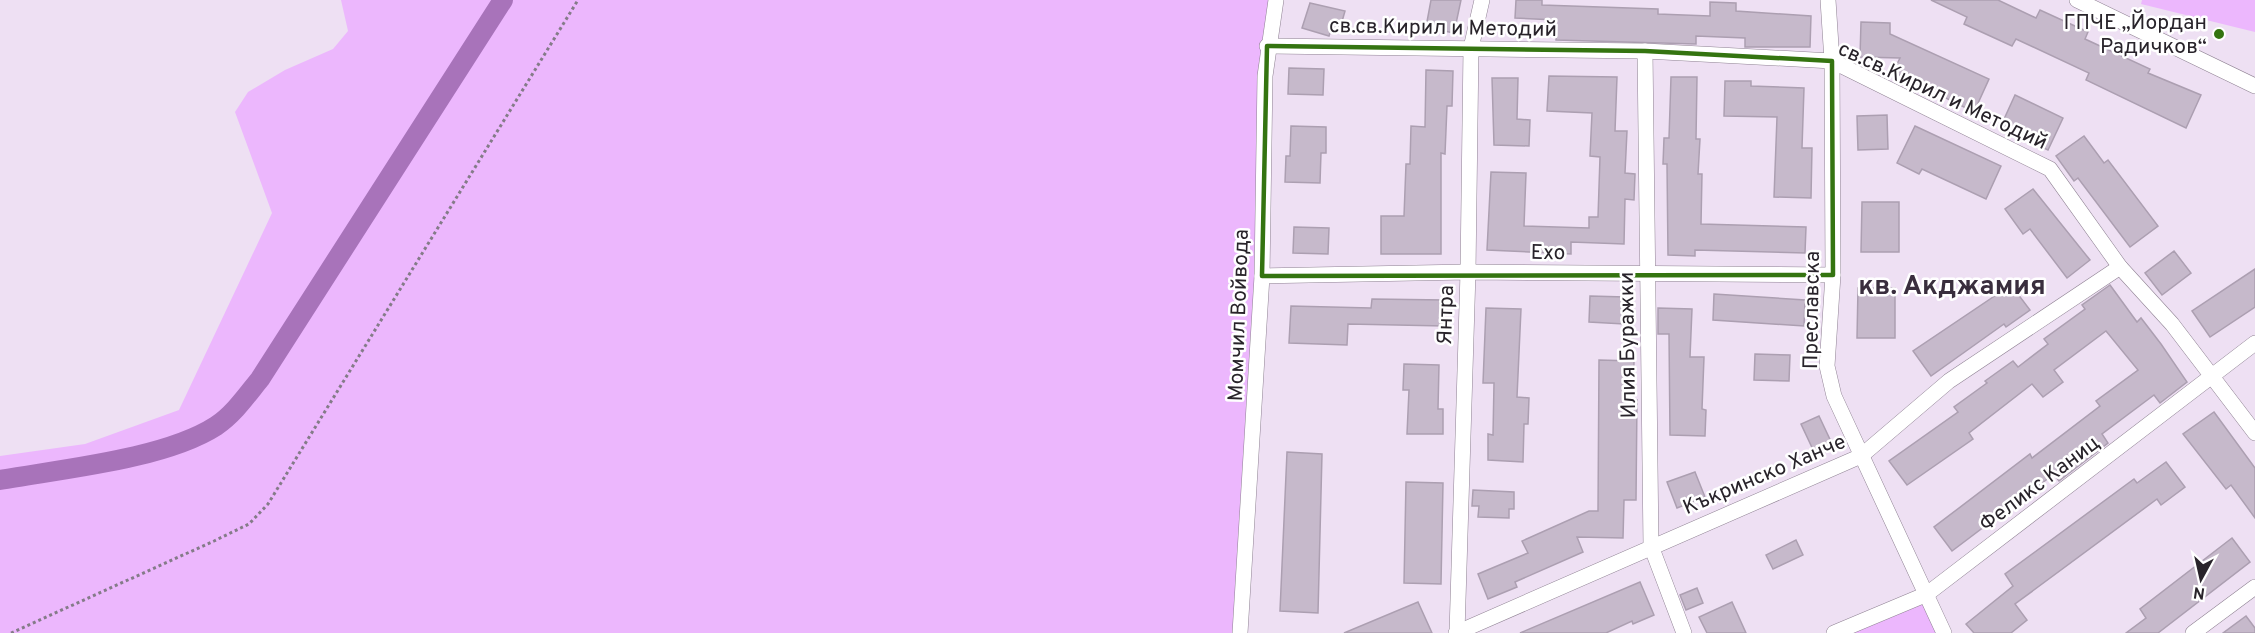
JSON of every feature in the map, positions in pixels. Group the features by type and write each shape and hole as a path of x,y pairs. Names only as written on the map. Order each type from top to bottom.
{"street":[{"name":"Момчил Войвода","path":"1240,633 1262,276 1267,46 1276,0"},
{"name":"Янтра","path":"1456,633 1468,272 1471,48 1482,0"},
{"name":"Преславска","path":"1828,0 1832,61 1833,275 1827,366 1834,396 1944,633"},
{"path":"2077,0 2255,86"},
{"name":"св.св.Кирил и Методий","path":"1267,46 1645,51 1832,61 2050,169 2120,267 2172,324 2255,433"},
{"name":"Илия Буражки","path":"1645,51 1651,546 1684,633"},
{"name":"Къкринско Ханче","path":"1456,633 1861,456 1949,381 2120,267"},
{"name":"Ехо","path":"1262,276 1468,272 1833,275"},
{"name":"Феликс Каниц","path":"1834,633 1927,594 2255,343"},
{"path":"2193,633 2255,587"}],"path":[{"path":"11,633 232,533 249,524 268,504 578,0"}],"highlighted area":[{"path":"1267,46 1645,51 1832,61 1833,275 1262,276"}],"shaded area":[{"path":"341,0 1276,0 1240,633 0,633 0,456 85,444 179,410 272,213 235,112 248,92 285,70 333,49 348,31"},
{"path":"2142,0 2255,0 2255,32 2141,4"},
{"path":"1927,594 1944,633 1834,633"}],"building":[{"path":"1431,0 1461,0 1454,33 1426,27"},
{"path":"1516,0 1542,0 1542,5 1658,9 1658,14 1710,16 1710,2 1736,3 1736,11 1811,16 1810,47 1745,47 1745,38 1696,36 1696,44 1556,40 1556,20 1515,18"},
{"path":"1931,0 1998,0 2036,18 2040,10 2088,32 2085,39 2150,69 2148,73 2201,95 2186,128 2086,80 2089,73 2016,39 2012,46 1964,24 1967,17"},
{"path":"1310,3 1345,11 1339,32 1331,30 1329,36 1302,28"},
{"path":"1861,22 1890,23 1890,34 1989,79 1974,112 1893,72 1900,58 1860,57"},
{"path":"1289,68 1324,69 1323,95 1288,94"},
{"path":"1426,70 1453,71 1452,106 1447,106 1445,154 1441,153 1441,254 1381,254 1381,216 1404,216 1406,164 1410,164 1411,126 1425,127"},
{"path":"1549,76 1617,77 1615,131 1627,131 1625,173 1635,174 1634,200 1625,199 1624,244 1571,242 1571,254 1487,250 1491,172 1526,173 1524,226 1589,228 1589,217 1598,217 1600,157 1590,156 1592,113 1547,111"},
{"path":"1671,77 1697,77 1696,139 1700,139 1698,174 1702,174 1701,224 1806,227 1805,253 1695,250 1695,256 1668,255 1667,164 1663,164 1664,138 1669,138"},
{"path":"1492,78 1518,78 1517,119 1530,120 1529,146 1494,145"},
{"path":"1725,81 1751,81 1751,86 1804,88 1802,148 1812,148 1811,198 1774,197 1777,117 1724,116"},
{"path":"2015,95 2063,118 2048,150 2000,128"},
{"path":"1887,115 1888,149 1858,150 1857,116"},
{"path":"1291,126 1326,127 1326,153 1321,153 1320,183 1285,182 1286,156 1290,156"},
{"path":"1915,126 2001,166 1986,199 1922,169 1919,174 1897,163"},
{"path":"2084,136 2104,163 2108,160 2158,226 2130,247 2078,178 2074,181 2056,156"},
{"path":"2033,189 2090,260 2067,278 2030,229 2023,234 2005,209"},
{"path":"1862,202 1899,202 1899,252 1861,252"},
{"path":"1294,227 1329,228 1328,254 1293,253"},
{"path":"2174,251 2191,273 2162,295 2145,273"},
{"path":"2255,269 2255,307 2210,337 2192,311"},
{"path":"2011,285 2030,310 2006,327 2004,324 1931,376 1913,351"},
{"path":"2110,285 2137,322 2141,318 2187,382 2160,403 2154,395 2102,434 2108,443 2059,481 2054,474 1952,551 1934,527 2030,454 2032,458 2100,406 2096,401 2138,370 2106,331 2054,370 2063,382 2043,397 2032,384 1969,433 1973,439 1907,485 1889,461 1958,412 1954,407 1987,383 1985,381 2013,361 2018,367 2048,344 2044,339 2085,309 2082,305"},
{"path":"1858,288 1895,288 1895,338 1857,338"},
{"path":"1714,294 1805,300 1804,326 1713,320"},
{"path":"1590,296 1625,297 1624,324 1589,322"},
{"path":"1372,299 1445,300 1444,326 1348,324 1347,345 1289,343 1291,306 1371,308"},
{"path":"1486,308 1521,309 1517,397 1529,398 1528,424 1524,424 1523,462 1488,460 1488,434 1493,435 1494,383 1483,383"},
{"path":"1658,308 1692,309 1690,357 1704,357 1702,409 1706,410 1705,436 1670,435 1669,334 1658,334"},
{"path":"1755,354 1790,355 1789,381 1754,380"},
{"path":"1599,360 1634,361 1633,400 1637,400 1636,500 1624,500 1623,538 1577,537 1583,552 1515,582 1517,587 1488,599 1478,574 1528,553 1522,541 1589,511 1598,511"},
{"path":"1404,364 1439,365 1438,409 1443,409 1443,434 1407,434 1409,390 1403,390"},
{"path":"2214,412 2255,468 2255,518 2231,485 2226,489 2183,434"},
{"path":"1819,416 1834,448 1816,456 1801,424"},
{"path":"1287,452 1322,454 1318,613 1280,611"},
{"path":"2166,462 2185,487 2161,505 2157,499 2015,604 2027,620 2011,633 1974,633 1966,624 2013,586 2005,574 2134,479 2137,483"},
{"path":"1695,472 1705,497 1677,508 1667,482"},
{"path":"1406,482 1443,483 1441,584 1404,583"},
{"path":"1473,490 1514,492 1514,509 1509,509 1509,518 1478,517 1479,506 1472,506"},
{"path":"2232,538 2250,562 2158,633 2126,633 2146,618 2140,609"},
{"path":"1796,540 1803,555 1773,569 1766,555"},
{"path":"1640,582 1654,615 1633,624 1632,621 1606,633 1520,633"},
{"path":"1697,588 1703,603 1686,610 1680,595"},
{"path":"1418,602 1432,633 1344,633"},
{"path":"1732,602 1746,633 1707,633 1699,617"},
{"path":"2246,616 2255,628 2255,633 2223,633"}],"waterway":[{"path":"0,480 142,455 195,437 229,416 260,379 503,0"}],"place":[{"name":"ГПЧЕ „Йордан Радичков“","path":"2219,34"}],"district":[{"name":"кв. Акджамия","path":"1952,285"}]}
